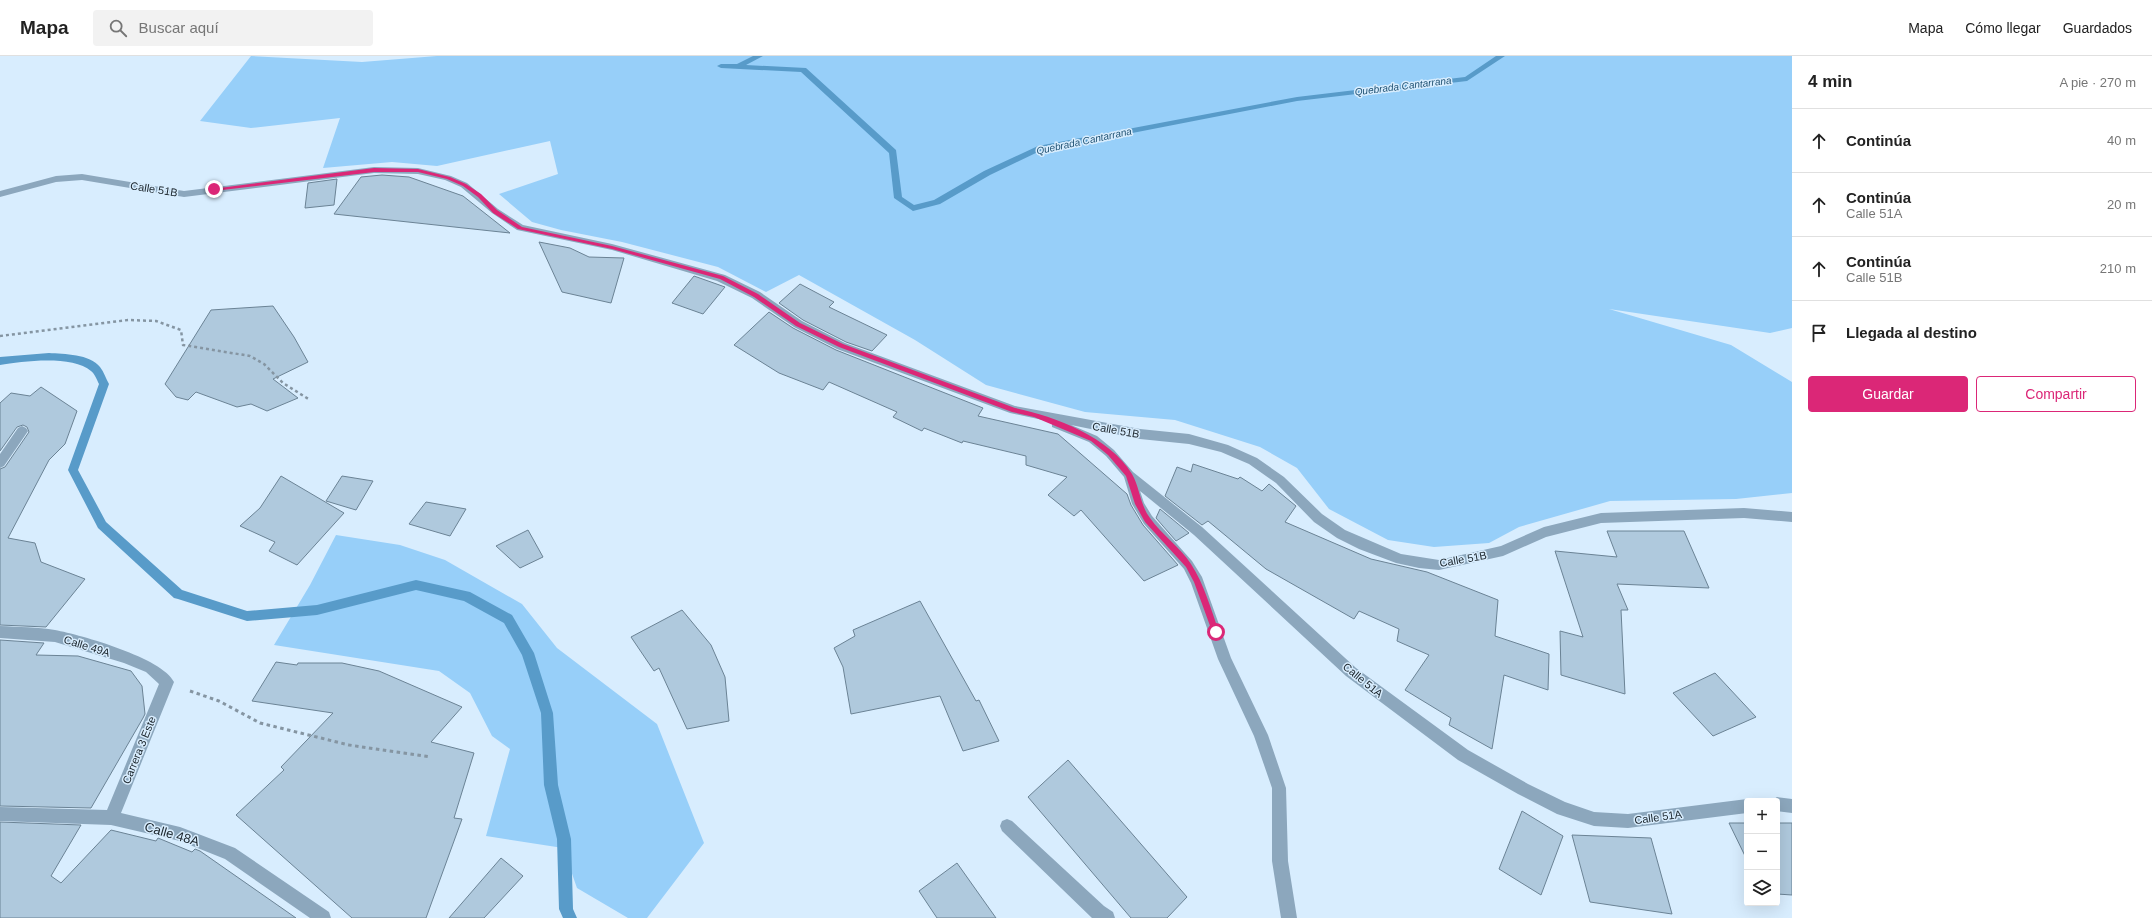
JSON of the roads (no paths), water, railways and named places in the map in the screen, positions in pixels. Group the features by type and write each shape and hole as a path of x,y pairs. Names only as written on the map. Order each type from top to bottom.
{"street":[{"name":"Calle 51B","path":"0,194 56,179 82,177 184,194 360,171 418,171 448,178 464,185 479,196 495,211 520,228 612,247 722,278 756,295 798,324 841,346 1014,410 1140,434 1189,439 1224,448 1253,461 1280,480 1318,518 1341,534 1363,545 1400,559 1419,563 1439,565 1503,551 1544,532 1601,518 1744,513 1792,517"},
{"name":"Calle 51A","path":"1035,414 1093,439 1110,453 1129,475 1198,532 1351,672 1463,755 1562,809 1594,819 1628,821 1744,806"},
{"path":"0,463 22,431"},
{"path":"1129,475 1138,504 1148,520 1188,565 1197,582 1225,659 1261,736 1280,788 1280,861 1289,918"},
{"name":"Calle 49A","path":"0,632 55,636 76,642 126,657 151,668 167,682"},
{"name":"Carrera 3 Este","path":"111,818 167,682"},
{"path":"1780,804 1792,806"},
{"name":"Calle 48A","path":"0,814 111,818 180,834 230,853 323,918"},
{"path":"1007,826 1098,912 1107,918"}],"waterway":[{"path":"740,65 759,56"},
{"name":"Quebrada Cantarrana","path":"721,66 803,70 893,152 898,198 913,208 937,202 987,173 1038,149 1297,99 1467,79 1501,56"},
{"path":"0,361 35,357 63,358 87,363 95,368 104,384 73,470 102,525 178,594 247,616 317,610 416,585 466,596 508,619 528,653 547,713 551,785 564,839 566,909 570,918"}]}
